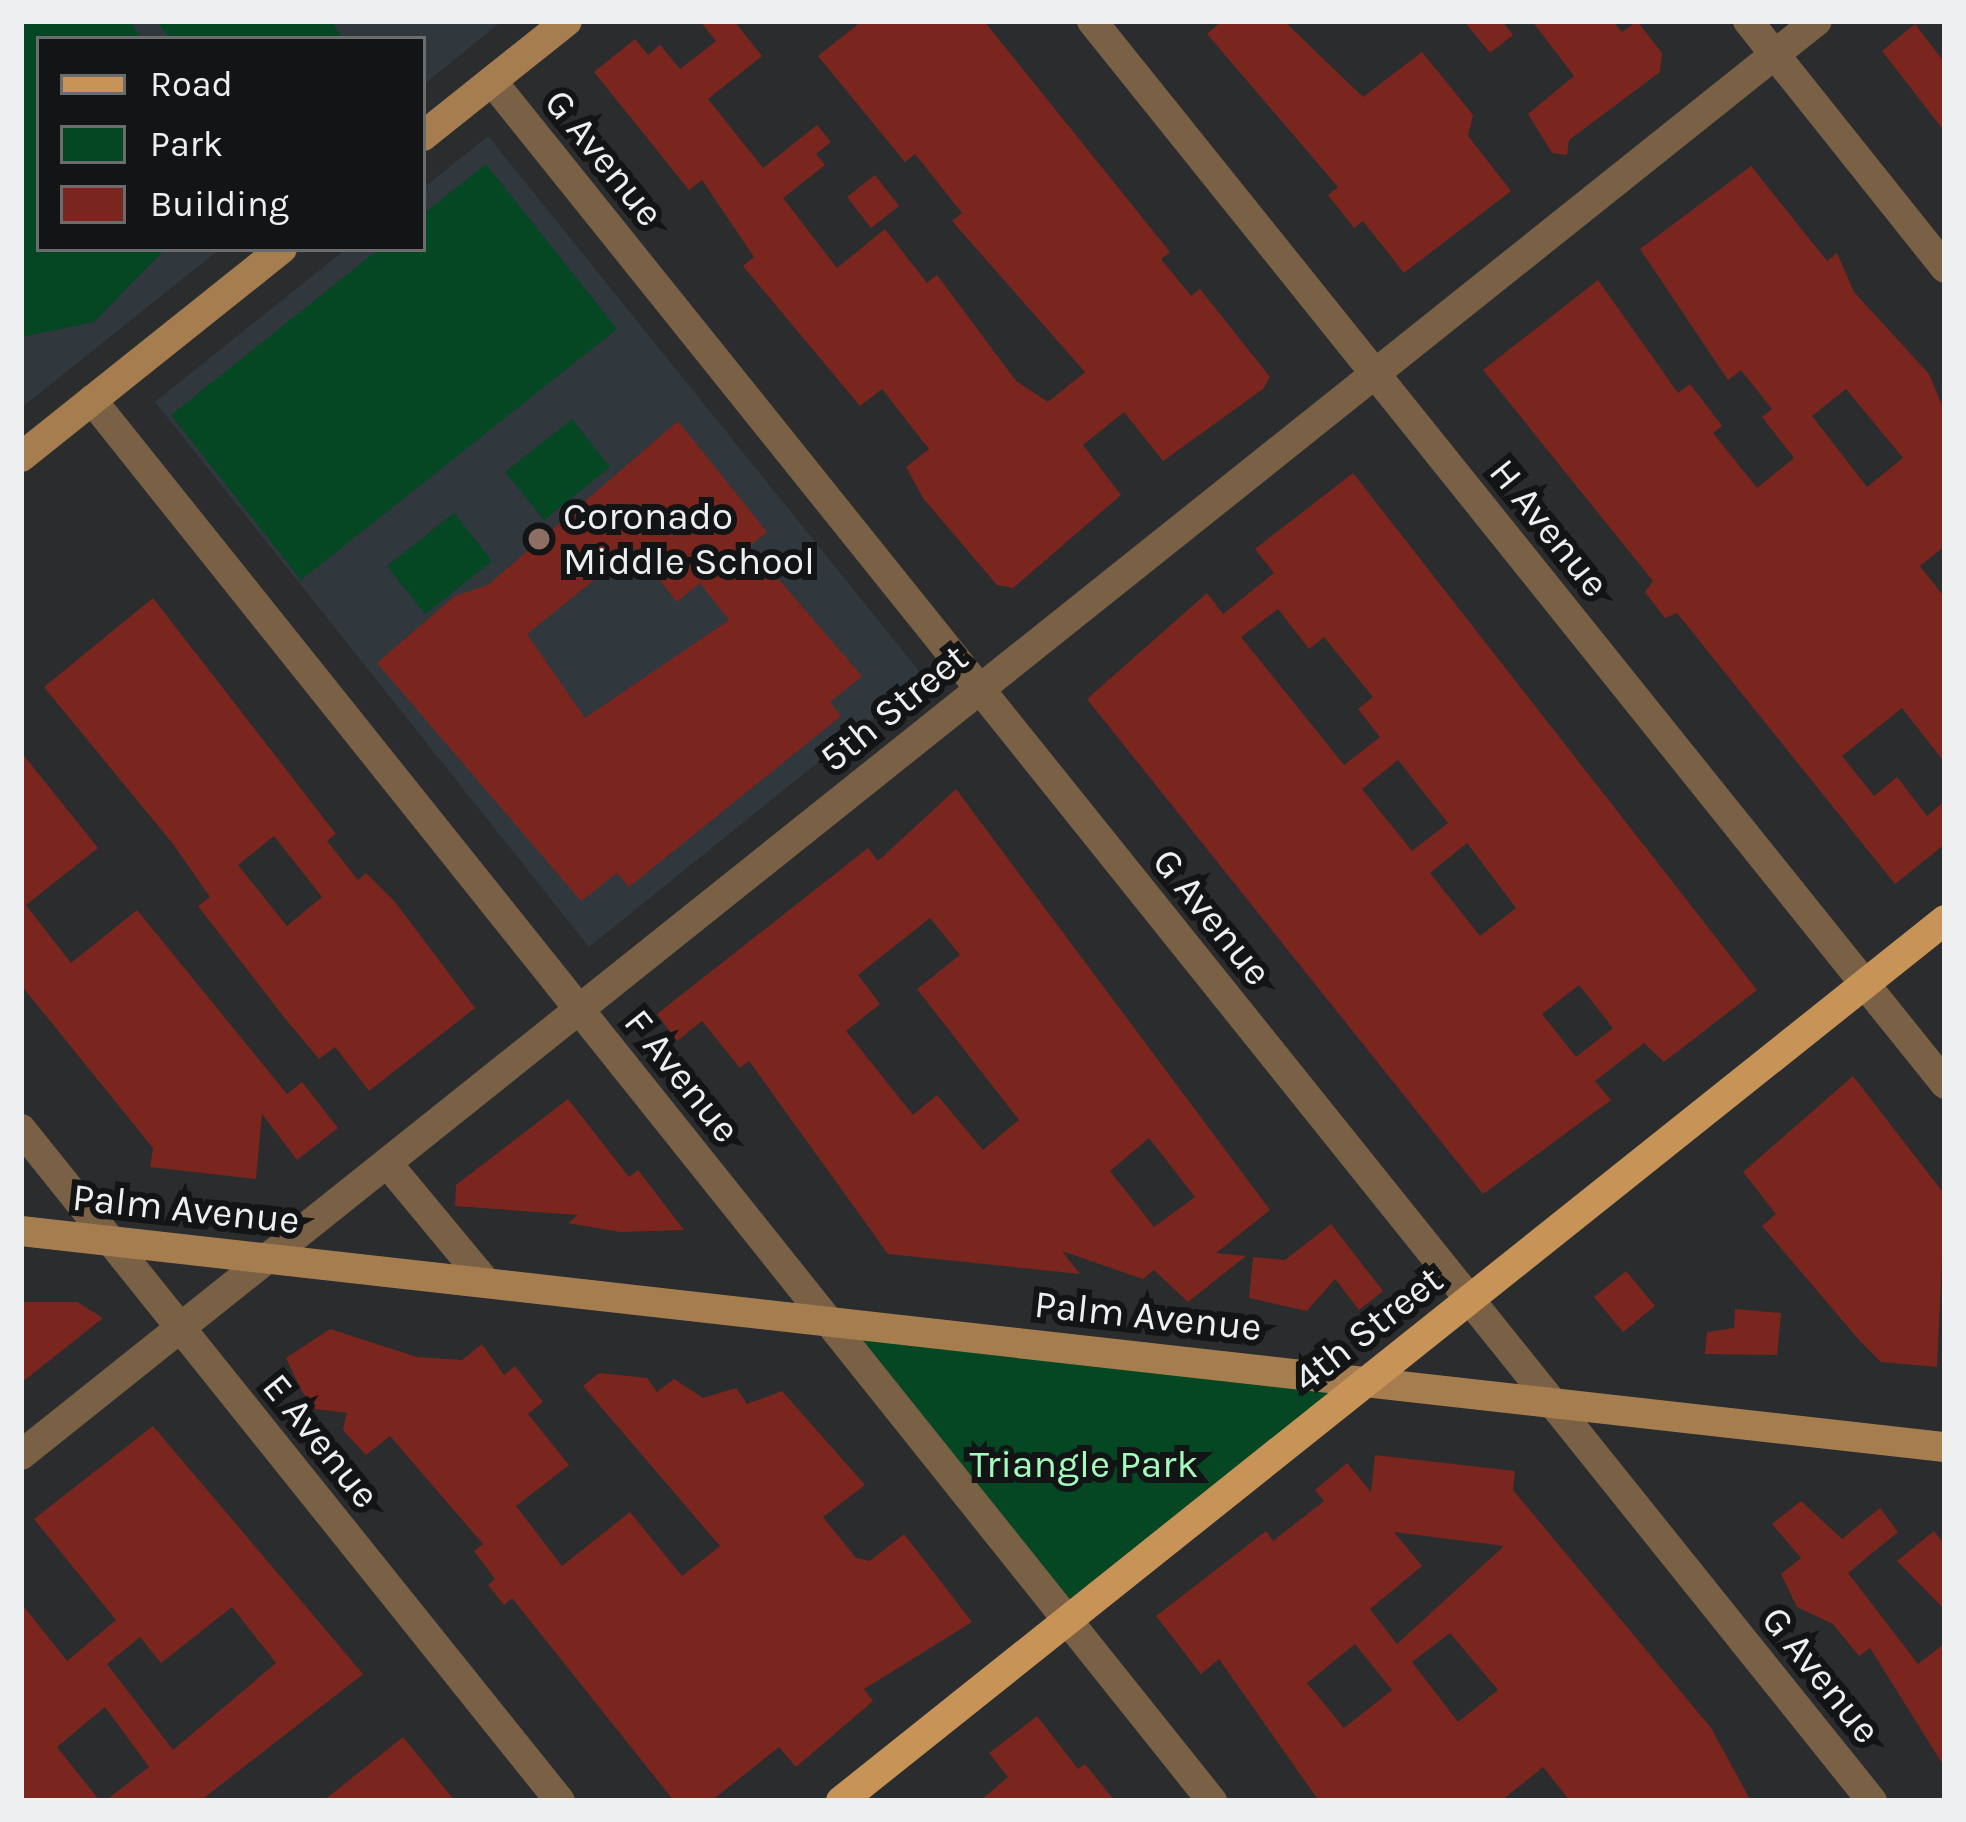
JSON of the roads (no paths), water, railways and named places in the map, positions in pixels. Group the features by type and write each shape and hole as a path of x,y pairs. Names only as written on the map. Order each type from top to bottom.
{"main road":[{"name":"4th Street","path":"841,1801 1360,1378 1470,1299 1945,920"}],"street":[{"path":"426,134 568,21"},
{"name":"H Avenue","path":"1092,21 1945,1084"},
{"path":"1748,21 1945,268"},
{"name":"5th Street","path":"21,1455 1816,21"},
{"name":"G Avenue","path":"492,81 1872,1801"},
{"path":"21,458 278,252"},
{"name":"F Avenue","path":"92,400 1212,1801"},
{"name":"E Avenue","path":"21,1129 560,1801"},
{"path":"387,1162 485,1281"},
{"name":"Palm Avenue","path":"21,1231 829,1322 1547,1396 1945,1447"}],"place":[{"name":"Coronado Middle School","path":"539,539"}],"park label":[{"name":"Triangle Park","path":"1084,1464"}]}
